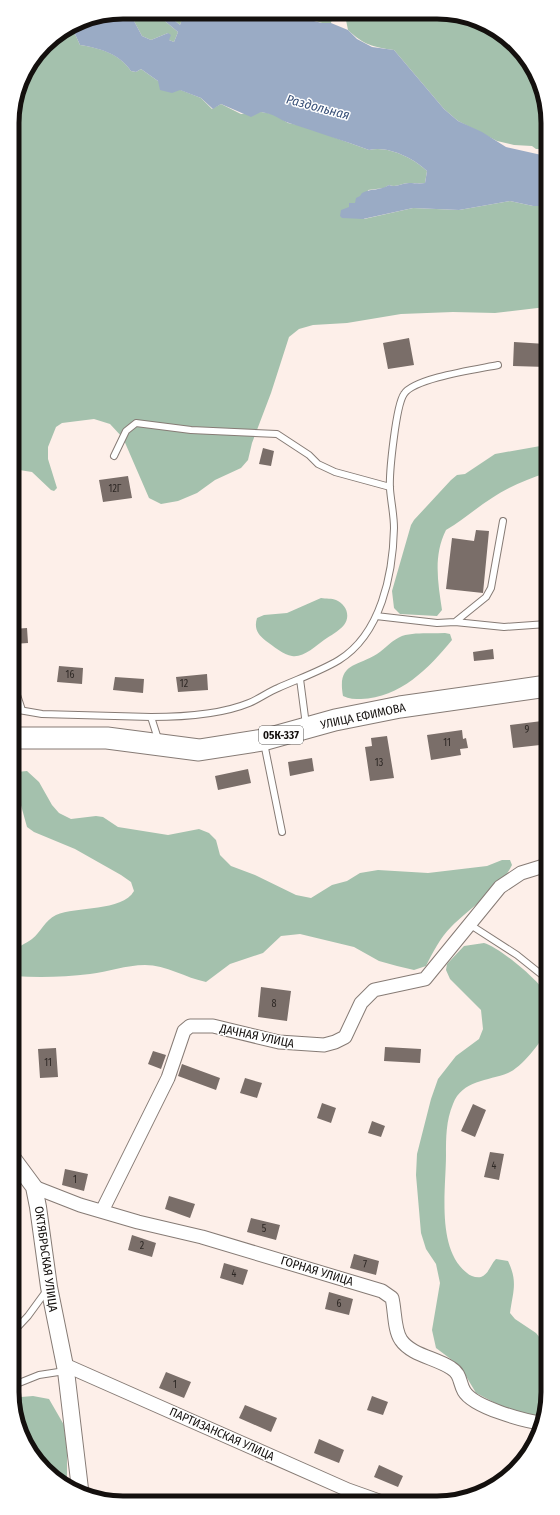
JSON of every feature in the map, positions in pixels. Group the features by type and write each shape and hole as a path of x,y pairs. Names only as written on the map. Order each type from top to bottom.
{"main road":[{"name":"УЛИЦА ЕФИМОВА","path":"19,738 107,738 199,750 263,740 307,728 400,707 541,687"}],"street":[{"name":"ДАЧНАЯ УЛИЦА","path":"102,1211 168,1078 184,1031 190,1026 213,1026 279,1042 324,1045 335,1042 345,1037 365,997 379,988 425,979 500,887 521,873 541,867"},
{"name":"ОКТЯБРЬСКАЯ УЛИЦА","path":"19,1167 34,1187 49,1287 66,1368 80,1486"},
{"name":"ГОРНАЯ УЛИЦА","path":"34,1187 80,1205 138,1222 202,1237 382,1291 392,1298 399,1338 406,1347 442,1362 454,1370 460,1377 464,1392 474,1401 508,1416 536,1422"},
{"name":"ПАРТИЗАНСКАЯ УЛИЦА","path":"66,1368 365,1496"}],"lane":[{"path":"19,710 54,714 183,717 235,708 249,703 339,660 353,649 376,616 386,585 392,559 394,526 390,487 396,424 400,402 405,392 422,382 498,365"},
{"path":"114,456 126,431 136,423 192,430 277,434 309,455 318,464 335,472 390,487"},
{"path":"455,622 486,597 491,588 503,521"},
{"path":"376,616 437,623 455,622 504,626 541,624"},
{"path":"300,679 307,728"},
{"path":"19,699 22,710"},
{"path":"151,717 161,746"},
{"path":"263,740 282,832"},
{"path":"469,924 517,955 541,974"},
{"path":"19,1325 28,1316 49,1287"},
{"path":"19,1383 39,1375 66,1368"}],"green space":[{"path":"135,19 162,19 178,32 174,42 169,40 168,33 151,40 142,36 134,21"},
{"path":"170,19 182,19 180,25"},
{"path":"310,19 332,19 331,23 322,23"},
{"path":"346,20 450,20 470,25 489,33 510,50 519,60 530,77 539,103 541,117 541,149 536,149 532,146 514,145 497,141 458,121 444,109 394,50 380,48 359,39 348,30"},
{"path":"71,33 75,34 80,45 109,53 121,60 131,71 136,72 141,69 158,81 201,98 212,109 221,104 241,114 261,112 274,114 288,123 303,126 369,150 384,149 392,151 408,157 427,171 425,183 406,183 394,186 389,185 384,188 368,190 364,219 413,208 459,210 510,201 533,206 541,206 541,308 495,313 453,312 401,314 347,323 313,325 299,329 289,337 271,393 252,443 248,460 241,468 215,480 197,493 178,501 161,504 149,498 123,438 110,424 94,419 62,423 56,427 48,447 48,459 57,488 54,491 51,490 32,472 19,470 19,117 23,96 33,71 55,45"},
{"path":"541,446 541,475 505,490 446,530 439,550 438,560 438,580 442,610 437,616 400,614 394,608 392,591 411,525 451,480 457,475 465,474 495,454"},
{"path":"321,598 333,599 340,602 345,607 347,618 344,625 339,630 309,651 296,656 289,655 272,645 258,633 256,628 257,618 264,615 287,613"},
{"path":"445,633 450,634 452,640 434,661 412,680 401,687 375,697 356,699 343,696 343,677 355,664 377,654 402,636"},
{"path":"27,771 39,782 52,805 59,813 71,819 96,816 103,817 118,827 168,835 199,829 209,833 216,840 220,855 231,866 255,875 296,895 311,898 332,885 347,881 360,873 378,870 428,873 487,866 502,860 510,860 512,865 493,890 447,931 437,945 426,966 414,970 379,961 354,947 300,934 281,936 263,953 230,964 206,982 161,967 145,965 71,976 19,976 19,946 32,939 52,917 65,912 98,908 120,902 128,898 134,891 131,882 121,875 75,849 34,832 27,827 19,798 19,772"},
{"path":"484,943 491,946 509,957 528,973 541,987 541,1040 536,1047 519,1066 508,1073 476,1082 469,1086 457,1096 453,1104 446,1135 444,1201 447,1234 451,1249 457,1262 467,1273 471,1276 481,1277 488,1272 496,1259 508,1261 514,1281 510,1313 515,1319 536,1333 541,1339 541,1398 537,1417 518,1415 476,1393 460,1366 436,1348 432,1330 440,1283 436,1264 426,1249 421,1233 416,1175 417,1154 431,1099 438,1079 456,1056 479,1039 483,1029 481,1010 450,979 446,970 447,964 464,946"},
{"path":"33,1396 49,1399 64,1425 67,1452 67,1479 50,1465 33,1444 21,1412 19,1398"}],"water":[{"name":"Раздольная","path":"123,19 135,19 134,21 142,36 151,40 168,33 171,35 169,40 174,42 178,32 162,19 174,20 180,25 182,19 306,19 322,23 331,23 348,30 357,39 372,47 394,50 444,109 458,121 482,132 506,147 541,155 541,206 533,206 510,201 459,210 413,208 363,219 342,218 340,216 341,210 349,207 349,203 355,203 356,198 362,193 389,185 394,186 406,183 425,183 427,171 408,157 392,151 384,149 369,150 289,123 266,113 261,112 251,117 221,104 213,109 201,98 180,90 172,93 160,90 158,81 141,69 136,72 131,71 115,56 102,50 80,45 75,34 72,33 96,23"}],"building":[{"path":"409,338 414,365 388,369 383,343"},
{"path":"514,342 541,344 541,367 513,366"},
{"path":"263,448 274,451 271,466 259,464"},
{"path":"128,476 132,498 103,502 99,480"},
{"path":"476,530 489,531 483,593 446,589 452,538 474,541"},
{"path":"27,628 28,643 19,644 19,629"},
{"path":"493,649 494,659 474,661 473,652"},
{"path":"59,666 83,668 82,684 57,682"},
{"path":"207,674 208,690 178,692 176,677"},
{"path":"115,677 144,679 143,693 113,690"},
{"path":"541,721 541,737 539,737 540,745 513,748 510,725"},
{"path":"462,730 463,739 466,738 468,748 460,749 461,755 431,760 427,735"},
{"path":"387,736 394,778 370,781 365,747 372,746 371,738"},
{"path":"312,758 314,771 290,776 288,762"},
{"path":"248,769 251,783 218,790 215,776"},
{"path":"261,987 291,991 287,1021 258,1017"},
{"path":"385,1047 421,1049 420,1063 384,1061"},
{"path":"56,1048 58,1077 40,1078 38,1049"},
{"path":"153,1051 166,1055 161,1069 148,1064"},
{"path":"182,1064 220,1078 216,1090 178,1076"},
{"path":"245,1078 262,1083 257,1098 240,1093"},
{"path":"322,1103 336,1108 331,1123 317,1118"},
{"path":"473,1104 486,1110 475,1137 461,1131"},
{"path":"372,1121 385,1126 381,1137 368,1133"},
{"path":"490,1152 504,1154 499,1180 484,1177"},
{"path":"65,1169 88,1174 84,1191 62,1185"},
{"path":"169,1196 195,1204 190,1218 165,1209"},
{"path":"251,1218 280,1225 276,1240 247,1232"},
{"path":"132,1235 156,1243 152,1257 128,1250"},
{"path":"354,1254 379,1261 376,1275 350,1268"},
{"path":"224,1263 248,1270 243,1285 220,1278"},
{"path":"329,1292 353,1299 349,1315 325,1309"},
{"path":"166,1372 191,1382 184,1398 159,1388"},
{"path":"372,1396 388,1402 383,1415 367,1410"},
{"path":"245,1405 277,1418 271,1432 239,1418"},
{"path":"319,1439 344,1450 339,1463 314,1453"},
{"path":"379,1465 403,1476 398,1487 374,1477"}]}
